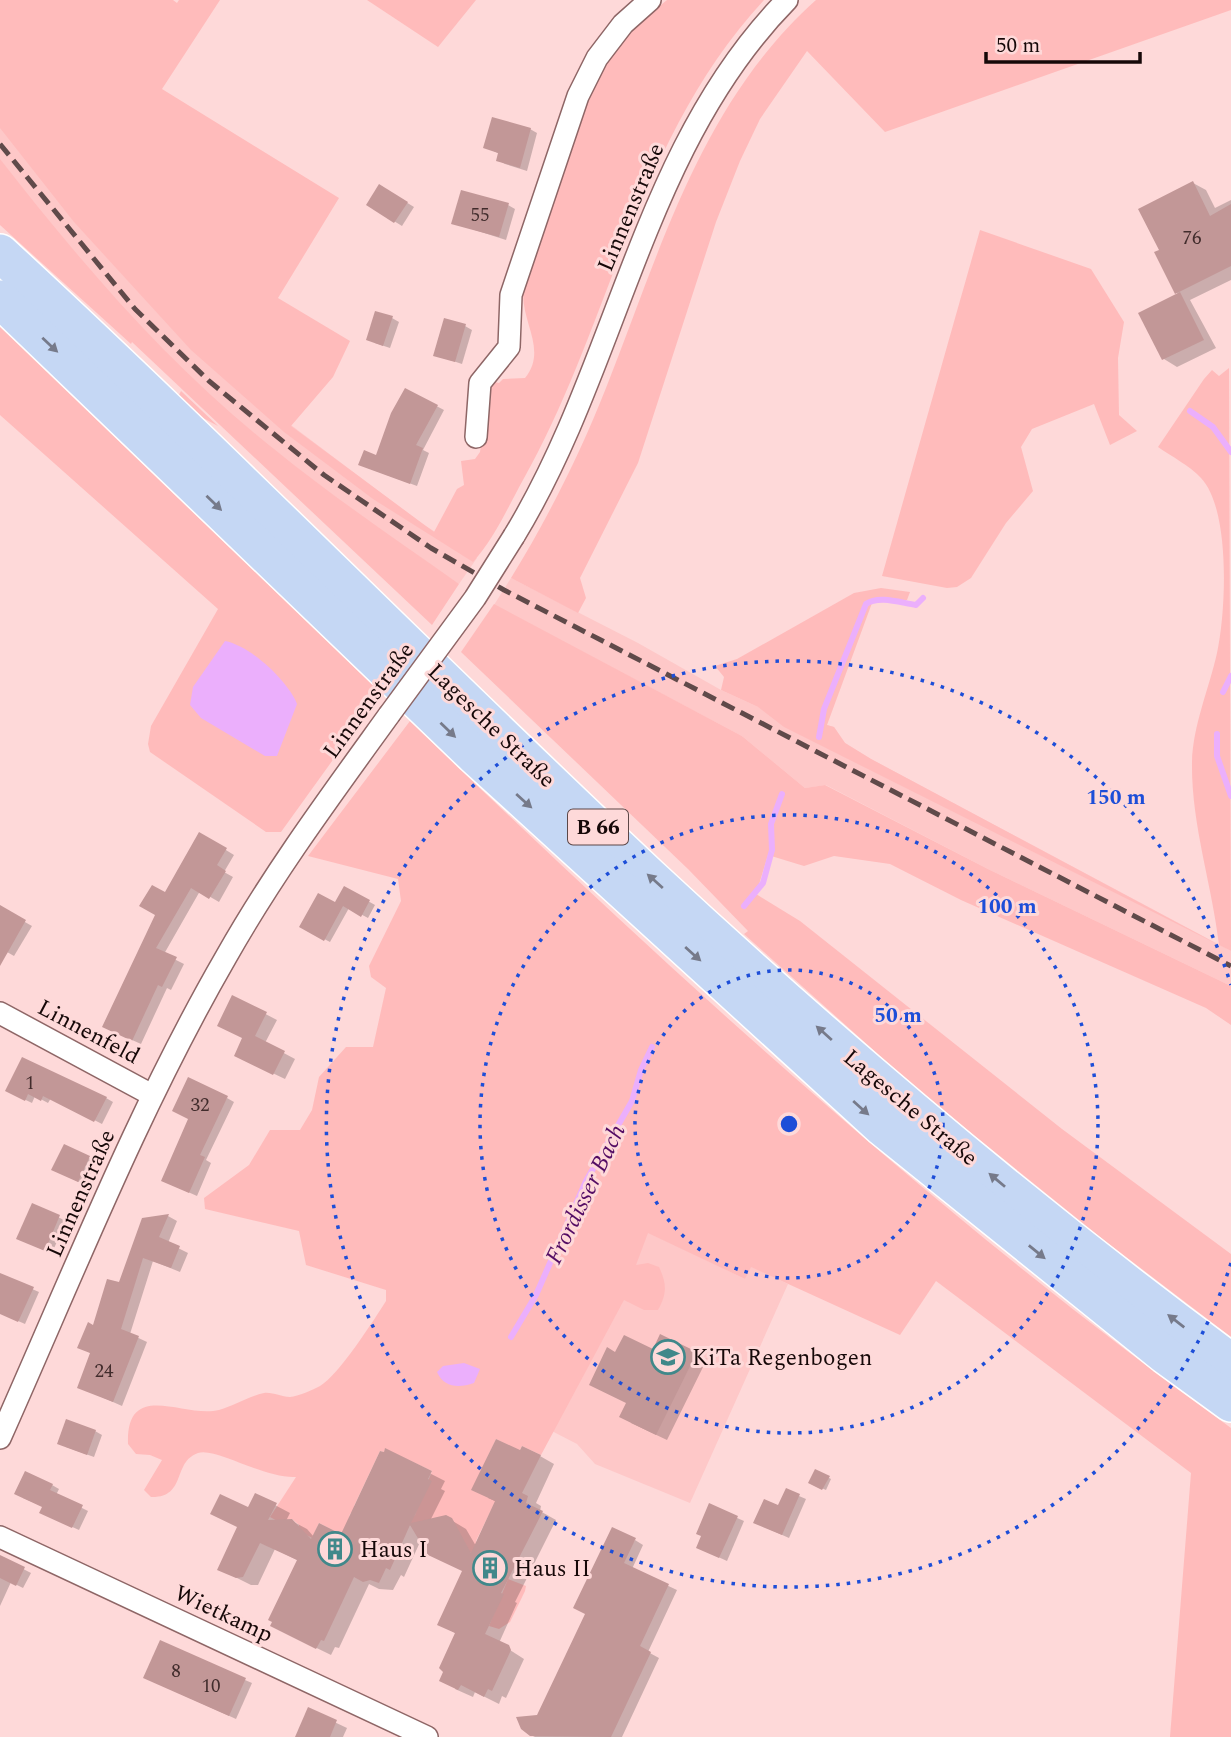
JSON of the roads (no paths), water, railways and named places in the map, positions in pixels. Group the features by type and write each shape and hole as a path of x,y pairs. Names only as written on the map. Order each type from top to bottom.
{"highway":[{"name":"Lagesche Straße","path":"0,253 650,877 858,1063 1028,1206 1231,1362"},
{"name":"Lagesche Straße","path":"0,299 474,755 882,1127 1165,1355 1231,1403"}],"street":[{"path":"476,437 480,383 509,347 509,304 578,96 597,58 623,24 650,0"},
{"name":"Linnenstraße","path":"0,1438 152,1095 225,958 287,856 475,598 514,536 573,419 648,227 694,127 738,54 787,0"},
{"name":"Linnenfeld","path":"0,1013 152,1095"},
{"name":"Wietkamp","path":"0,1537 426,1737"}],"waterway":[{"name":"Frordisser Bach","path":"1190,411 1213,427 1231,452"},
{"name":"Frordisser Bach","path":"819,737 824,709 866,604 884,600 916,605 923,598"},
{"name":"Frordisser Bach","path":"1223,692 1231,676"},
{"name":"Frordisser Bach","path":"1217,734 1217,756 1231,796"},
{"name":"Frordisser Bach","path":"744,906 763,883 772,850 771,824 782,794"},
{"name":"Frordisser Bach","path":"511,1337 536,1295 586,1181 632,1101 641,1070 652,1047"}],"railway":[{"path":"0,144 135,309 209,381 324,475 431,548 504,590 1231,966"}],"place":[{"name":"KiTa Regenbogen","path":"668,1357"},
{"name":"Haus I","path":"335,1549"},
{"name":"Haus II","path":"490,1568"}]}
